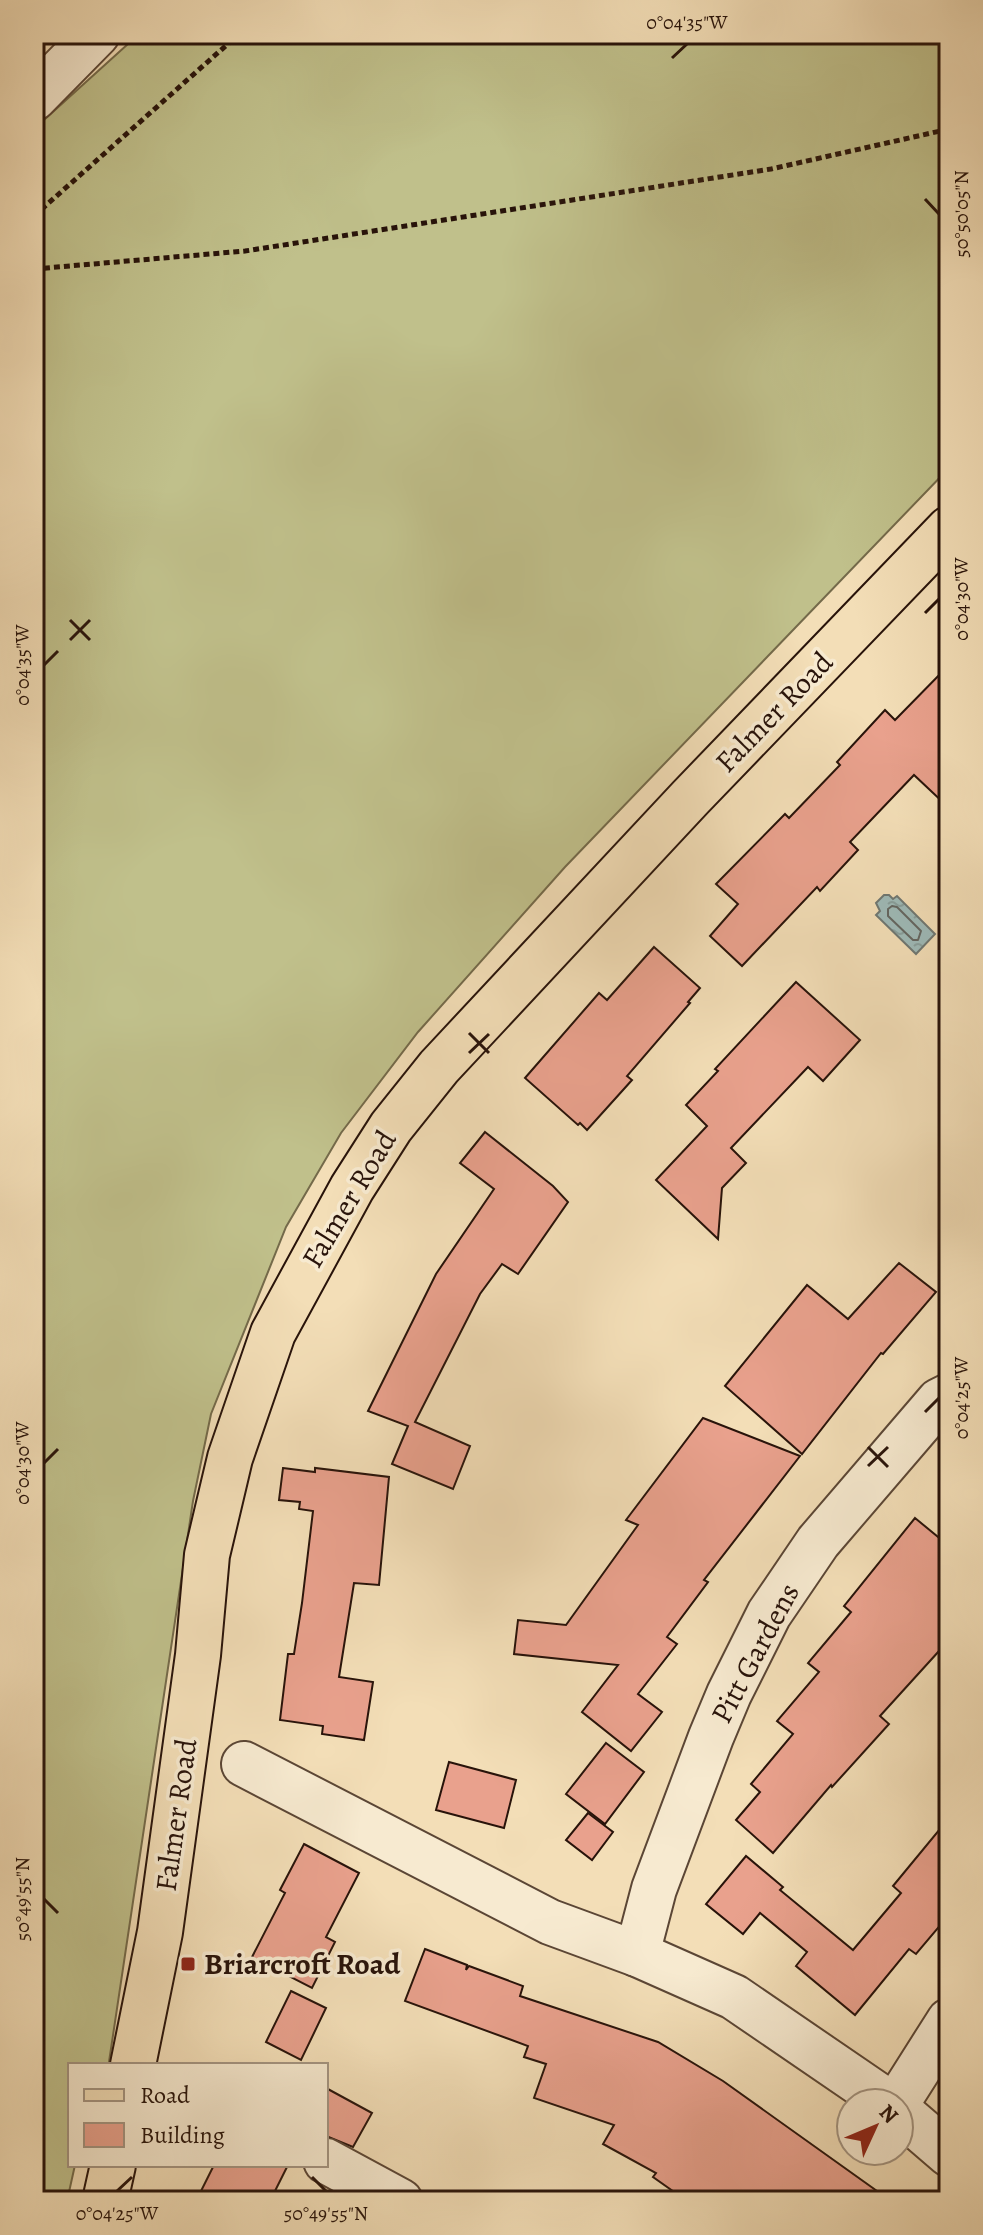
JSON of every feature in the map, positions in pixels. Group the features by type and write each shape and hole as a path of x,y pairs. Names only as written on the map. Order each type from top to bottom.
{"main road":[{"name":"Falmer Road","path":"139,2062 198,1655 207,1555 214,1518 244,1412 273,1333 352,1188 391,1127 439,1067 682,807 949,529"},
{"path":"105,2201 113,2167"}],"street":[{"path":"34,98 97,34"},
{"name":"Pitt Gardens","path":"637,1954 654,1889 711,1737 769,1614 818,1542 939,1401 949,1396"},
{"path":"244,1764 550,1922 637,1954 734,1997 866,2087"},
{"path":"907,2087 949,2021"},
{"path":"915,2125 949,2154"},
{"path":"328,2162 400,2201"}],"path":[{"path":"34,216 239,34"},
{"path":"34,269 245,251 771,169 949,129"}],"green space":[{"path":"139,34 949,34 949,468 565,867 418,1032 341,1133 286,1227 211,1414 193,1501 109,2062 68,2063 68,2167 75,2167 67,2201 34,2201 34,129"}],"water":[{"path":"884,895 893,899 897,896 935,934 916,954 876,915 880,911 876,903"}],"building":[{"path":"949,665 949,808 914,775 850,842 858,850 820,891 817,887 742,966 710,936 738,904 716,884 785,814 789,818 840,765 837,762 885,710 895,720"},
{"path":"654,947 700,988 627,1076 632,1080 587,1130 525,1078 599,993 607,1000"},
{"path":"796,982 860,1040 823,1081 808,1067 731,1148 746,1163 722,1188 718,1239 656,1180 707,1126 686,1105"},
{"path":"485,1132 553,1186 568,1202 518,1274 502,1264 480,1294 415,1422 470,1446 453,1489 392,1464 408,1426 368,1411 436,1274 494,1189 460,1163"},
{"path":"899,1263 936,1292 881,1353 802,1454 725,1386 807,1285 848,1319"},
{"path":"703,1418 800,1456 704,1580 708,1582 667,1637 677,1644 638,1694 662,1712 631,1751 582,1712 618,1665 514,1654 518,1620 566,1625 638,1525 626,1520"},
{"path":"283,1468 315,1472 315,1468 389,1477 379,1585 354,1583 339,1677 373,1682 364,1740 322,1734 323,1726 280,1720 288,1654 294,1654 313,1511 299,1509 300,1502 279,1500"},
{"path":"915,1518 949,1546 949,1640 880,1716 889,1724 773,1853 736,1820 760,1792 751,1784 793,1734 777,1721 819,1672 808,1663 851,1612 844,1606"},
{"path":"606,1743 644,1772 605,1824 566,1794"},
{"path":"449,1762 516,1780 504,1828 436,1810"},
{"path":"588,1813 613,1832 592,1860 566,1840"},
{"path":"949,1818 949,1915 916,1954 909,1949 855,2015 796,1966 807,1952 760,1913 743,1934 706,1904 746,1856 783,1887 780,1890 853,1950 901,1893 893,1886"},
{"path":"304,1844 359,1873 326,1937 335,1942 312,1988 252,1957 285,1893 280,1890"},
{"path":"425,1949 467,1965 466,1970 469,1966 523,1986 520,1996 658,2042 723,2081 835,2161 835,2167 843,2167 891,2201 687,2201 653,2177 656,2173 603,2144 614,2125 534,2098 546,2064 524,2057 528,2046 405,2001"},
{"path":"291,1991 326,2008 301,2060 266,2042"},
{"path":"328,2089 372,2113 353,2147 328,2137"},
{"path":"213,2167 287,2167 270,2201 196,2201"}],"place":[{"name":"Briarcroft Road","path":"188,1964"}]}
